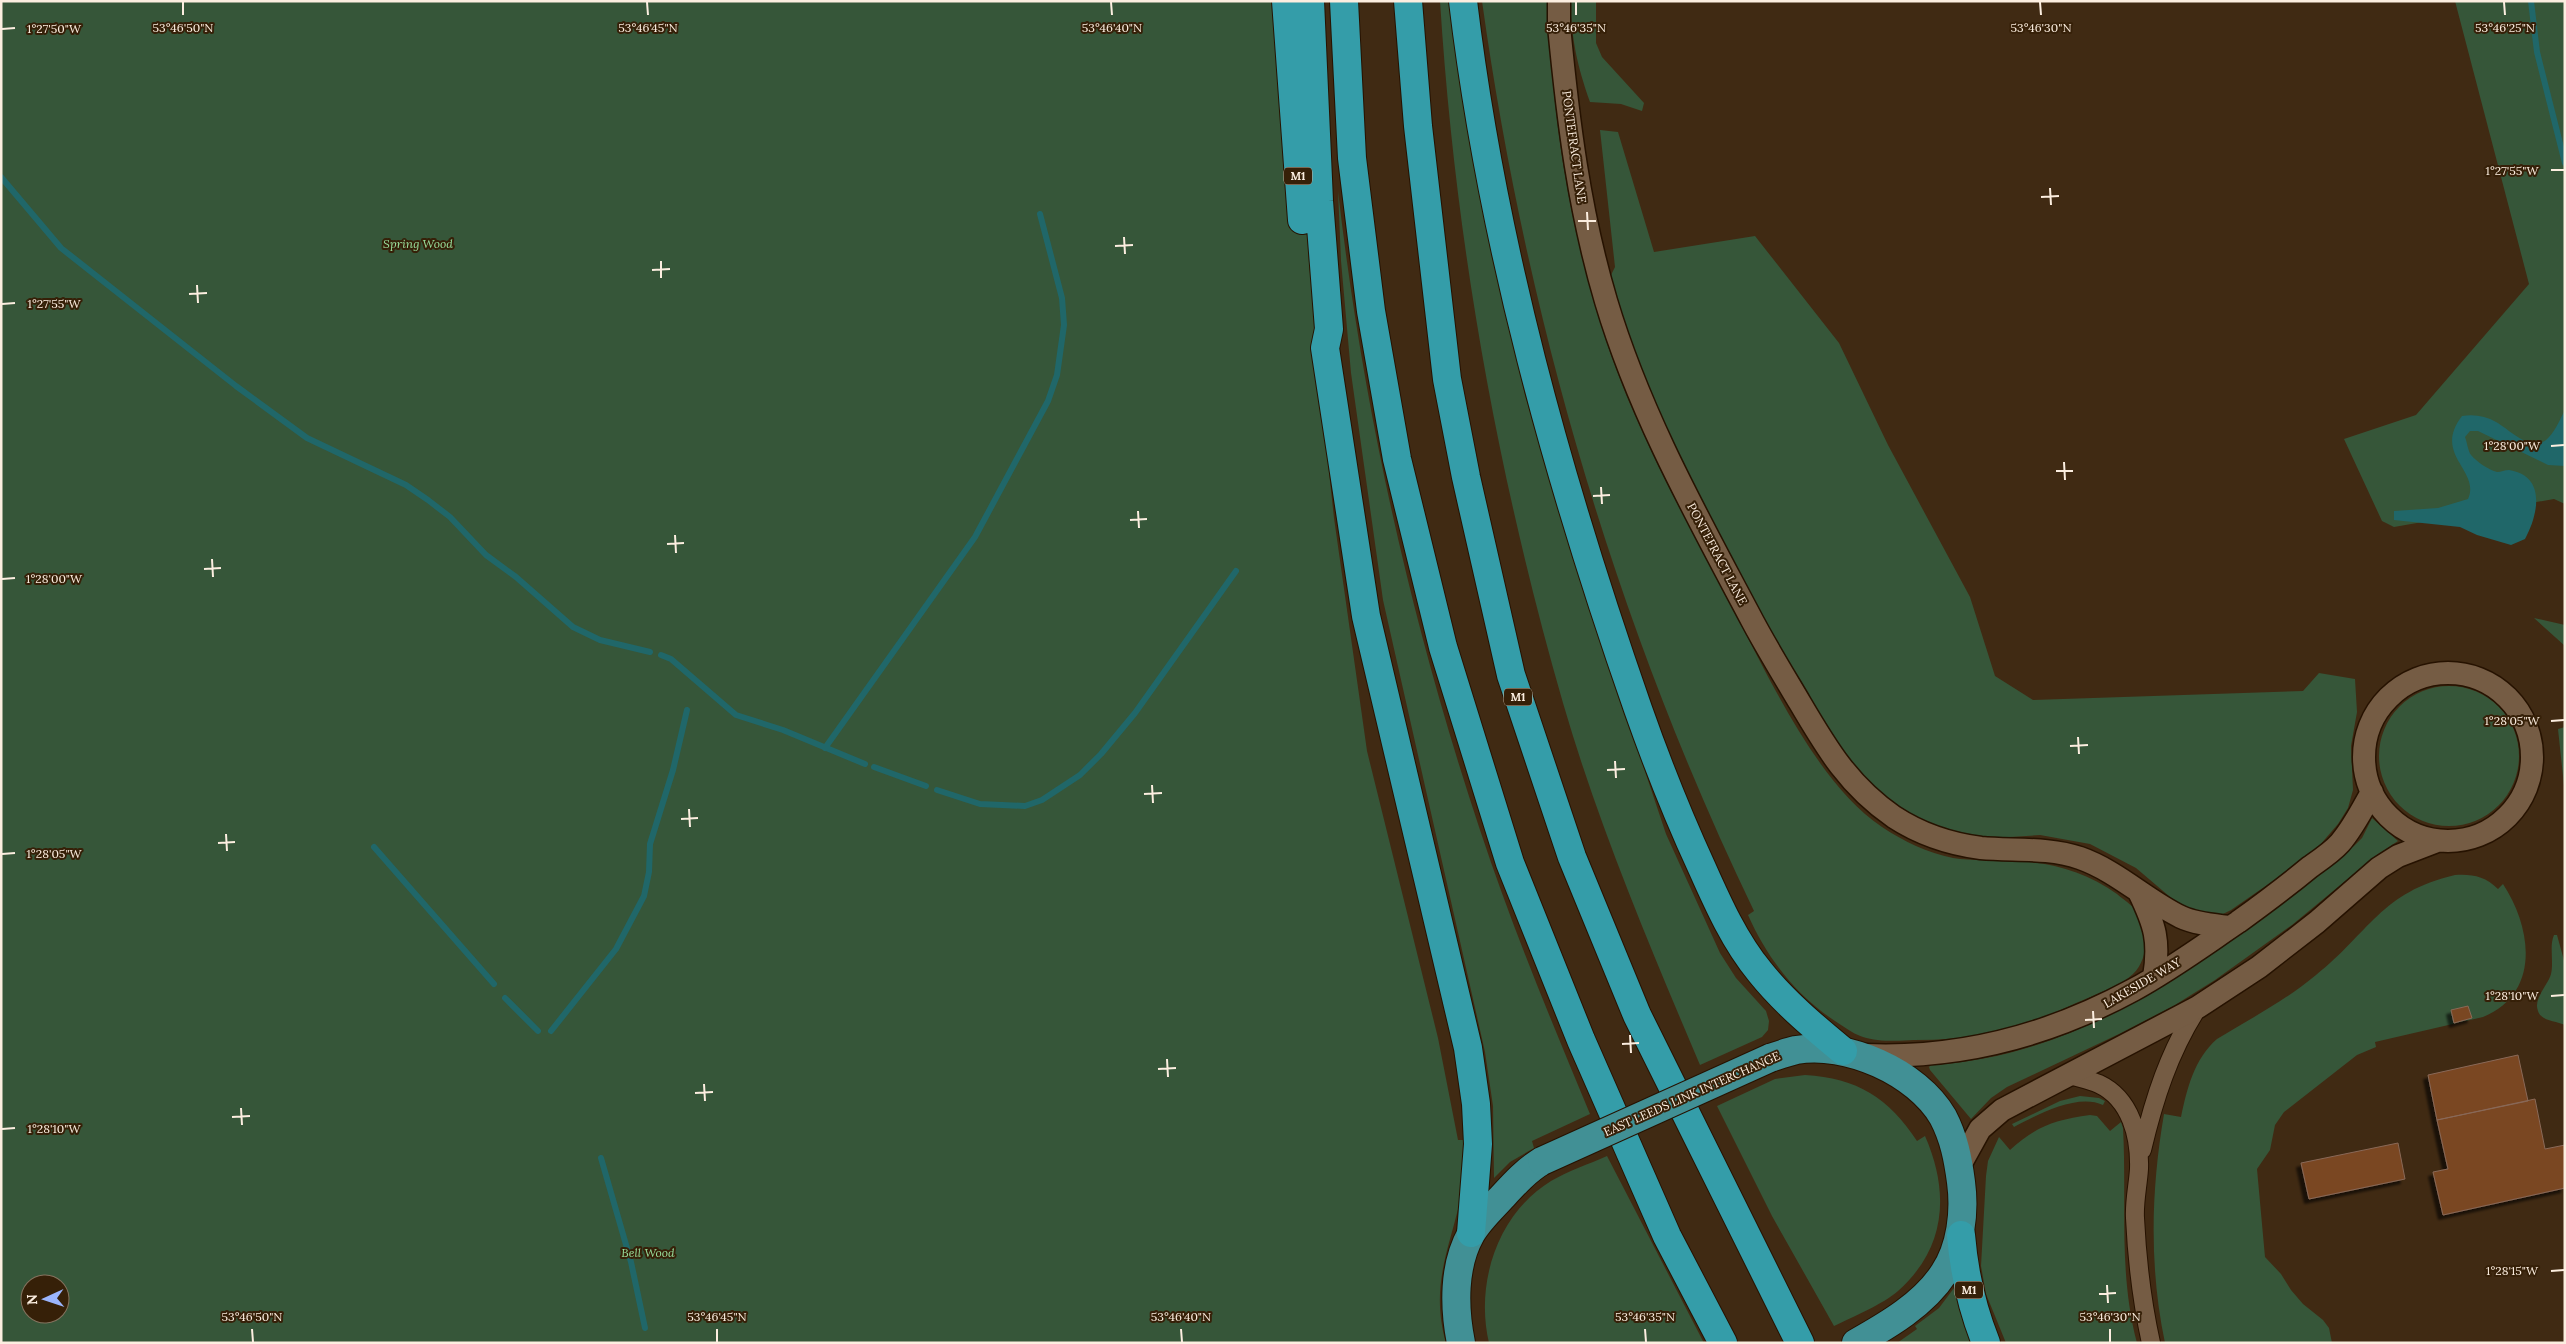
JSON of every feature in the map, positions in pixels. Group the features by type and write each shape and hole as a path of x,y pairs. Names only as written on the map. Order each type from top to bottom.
{"highway":[{"name":"M1","path":"1286,1 1294,138 1311,322 1325,348 1366,616 1468,1048 1476,1104 1478,1144 1471,1234"},
{"name":"M1","path":"1310,1 1318,192 1329,329 1325,348"},
{"path":"1344,1 1352,158 1370,311 1397,459 1443,647 1510,863 1580,1040 1667,1236 1723,1343"},
{"name":"M1","path":"1408,1 1418,126 1447,380 1466,478 1511,675 1572,858 1637,1015 1800,1343"},
{"path":"1463,1 1484,151 1512,284 1545,412 1618,654 1659,769 1716,898 1738,941 1760,972 1782,996 1848,1053"},
{"name":"EAST LEEDS LINK INTERCHANGE","path":"1461,1343 1456,1321 1457,1283 1463,1254 1471,1234 1516,1181 1542,1161 1770,1058 1796,1050 1819,1049 1848,1053 1876,1061 1912,1083 1933,1104 1942,1117 1954,1142 1959,1167 1963,1195 1960,1235 1945,1272 1923,1298 1867,1336"},
{"name":"M1","path":"1960,1235 1968,1284 1977,1322 1986,1343"}],"street":[{"name":"PONTEFRACT LANE","path":"1559,1 1559,26 1576,175 1606,303 1636,384 1681,486 1767,648 1833,759 1851,781 1875,802 1918,831 1946,841 1980,848 2044,851 2078,857 2104,868 2182,918 2198,923 2230,927"},
{"path":"2446,672 2473,676 2498,688 2517,708 2529,733 2533,761 2528,785 2517,806 2500,824 2478,836 2458,841 2437,841 2410,832 2388,815 2372,792 2366,772 2364,752 2368,732 2379,709 2396,690 2418,678 2446,672"},
{"name":"LAKESIDE WAY","path":"1848,1053 1893,1056 1980,1048 2033,1034 2096,1009 2154,978 2230,927 2339,845 2354,824 2372,792"},
{"path":"1959,1167 1980,1129 2002,1110 2198,1008 2259,967 2317,922 2379,868 2405,853 2437,841"},
{"path":"2139,892 2157,935 2158,955 2154,978"},
{"path":"2151,1343 2144,1310 2138,1261 2135,1215 2139,1168 2156,1095 2172,1055 2198,1008"},
{"path":"2070,1075 2099,1084 2120,1101 2127,1111 2137,1136 2139,1168"}],"green space":[{"path":"1,1 1294,1 1309,262 1325,435 1334,518 1367,751 1438,1038 1458,1140 1466,1140 1462,1190 1443,1268 1441,1286 1440,1304 1446,1343 1,1343"},
{"path":"1440,1 1454,1 1502,298 1525,395 1570,547 1666,834 1720,953 1736,978 1766,1011 1769,1021 1768,1030 1762,1037 1700,1065 1609,841 1577,749 1539,617 1499,443 1482,355 1456,179"},
{"path":"1482,1 1548,1 1555,99 1569,197 1579,246 1606,341 1636,418 1664,478 1801,735 1819,762 1860,809 1882,827 1907,842 1925,850 1953,858 2041,863 2054,866 2080,874 2117,894 2140,914 2146,932 2144,955 2138,969 2123,981 2040,1019 2016,1028 1991,1034 1902,1041 1869,1039 1857,1035 1811,1003 1786,977 1765,947 1748,915 1754,911 1704,803 1659,692 1619,580 1583,467 1551,352 1524,236 1501,119"},
{"path":"1570,1 1596,1 1596,43 1602,57 1644,103 1642,111 1621,104 1590,102 1576,53"},
{"path":"2455,1 2565,1 2565,504 2554,499 2394,527 2382,521 2344,439 2416,415 2529,284"},
{"path":"1600,130 1618,132 1654,252 1755,236 1839,343 1888,445 1970,597 1995,676 2033,700 2303,691 2319,673 2355,679 2357,712 2351,746 2353,790 2348,808 2338,824 2313,853 2231,910 2223,914 2209,916 2183,908 2136,868 2090,844 2040,835 1994,838 1943,831 1890,807 1841,760 1675,457 1630,343 1611,275 1615,267"},
{"path":"1338,191 1348,272 1376,434 1392,514 1432,673 1492,866 1532,973 1590,1114 1532,1141 1534,1148 1510,1162 1494,1178 1493,1106 1485,1052 1383,600 1351,373 1341,261"},
{"path":"2534,618 2565,625 2565,646"},
{"path":"2449,686 2463,687 2476,691 2499,706 2514,729 2518,742 2518,770 2514,783 2499,806 2476,821 2463,825 2449,826 2435,825 2422,821 2399,806 2384,783 2380,770 2379,756 2380,742 2384,729 2399,706 2422,691 2435,687"},
{"path":"2565,727 2565,795 2558,729"},
{"path":"2372,818 2398,841 2378,854 2292,925 2215,980 2175,1005 2007,1087 1991,1098 1971,1119 1930,1070 1929,1067 1931,1065 1991,1057 2049,1041 2105,1017 2158,988 2209,956 2259,920 2354,846 2362,838"},
{"path":"2455,875 2478,877 2488,881 2498,889 2503,884 2513,901 2525,939 2526,958 2522,976 2515,992 2502,1006 2483,1017 2375,1042 2376,1047 2357,1055 2284,1112 2275,1125 2270,1150 2257,1169 2265,1257 2281,1274 2303,1304 2323,1320 2329,1328 2332,1343 2165,1343 2156,1286 2154,1257 2156,1171 2164,1114 2181,1117 2189,1085 2197,1065 2217,1039 2293,993 2334,959 2392,903 2430,882"},
{"path":"2554,935 2557,935 2565,964 2565,1025 2542,1017 2537,1006 2539,997 2551,974"},
{"path":"1805,1075 1824,1077 1856,1086 1883,1102 1895,1113 1917,1141 1925,1136 1938,1178 1939,1219 1926,1257 1914,1274 1892,1296 1834,1326 1772,1216 1717,1106 1775,1079"},
{"path":"2080,1096 2099,1098 2105,1101 2103,1105 2093,1102 2069,1104 2045,1112 2014,1127 2012,1124 2060,1101"},
{"path":"2090,1115 2097,1116 2110,1131 2121,1122 2123,1128 2125,1263 2127,1290 2137,1343 2006,1343 1986,1294 1981,1266 1988,1161 1999,1137 2010,1150 2029,1135 2047,1125 2066,1119"},
{"path":"1607,1156 1704,1343 1489,1343 1485,1320 1485,1297 1494,1252 1504,1231 1532,1195 1551,1181"},
{"path":"1954,1288 1957,1288 1977,1343 1897,1343 1917,1329 1915,1326 1939,1308"}],"water":[{"path":"2565,410 2565,466 2548,465 2478,431 2470,431 2465,437 2470,453 2480,463 2497,472 2509,470 2521,474 2529,480 2534,488 2536,508 2525,539 2511,545 2477,535 2460,527 2394,520 2394,511 2438,508 2468,499 2470,489 2468,479 2454,452 2452,441 2454,430 2462,416 2475,415 2488,418 2522,439 2536,444 2543,442 2551,434"}],"building":[{"path":"2468,1006 2472,1018 2454,1023 2451,1010"},
{"path":"2518,1055 2528,1101 2437,1120 2428,1075"},
{"path":"2535,1099 2545,1149 2565,1145 2565,1188 2443,1215 2433,1172 2448,1169 2437,1120"},
{"path":"2398,1143 2405,1179 2309,1199 2301,1163"}],"waterway":[{"path":"2531,1 2537,52 2565,163"},
{"path":"1,177 61,248 236,386 307,438 406,485 428,500 450,517 486,555 516,577 573,627 600,640 650,652"},
{"path":"825,748 975,537 1048,401 1057,375 1064,325 1062,298 1040,214"},
{"path":"937,790 980,804 1025,806 1042,800 1080,775 1101,754 1135,713 1236,571"},
{"path":"661,655 671,659 736,715 783,730 865,764"},
{"path":"551,1031 616,949 644,896 649,872 650,844 673,770 687,710"},
{"path":"874,767 926,786"},
{"path":"374,847 494,984"},
{"path":"505,998 538,1031"},
{"path":"601,1158 631,1262 645,1328"}],"park label":[{"name":"Spring Wood","path":"418,244"},
{"name":"Bell Wood","path":"648,1253"}]}
